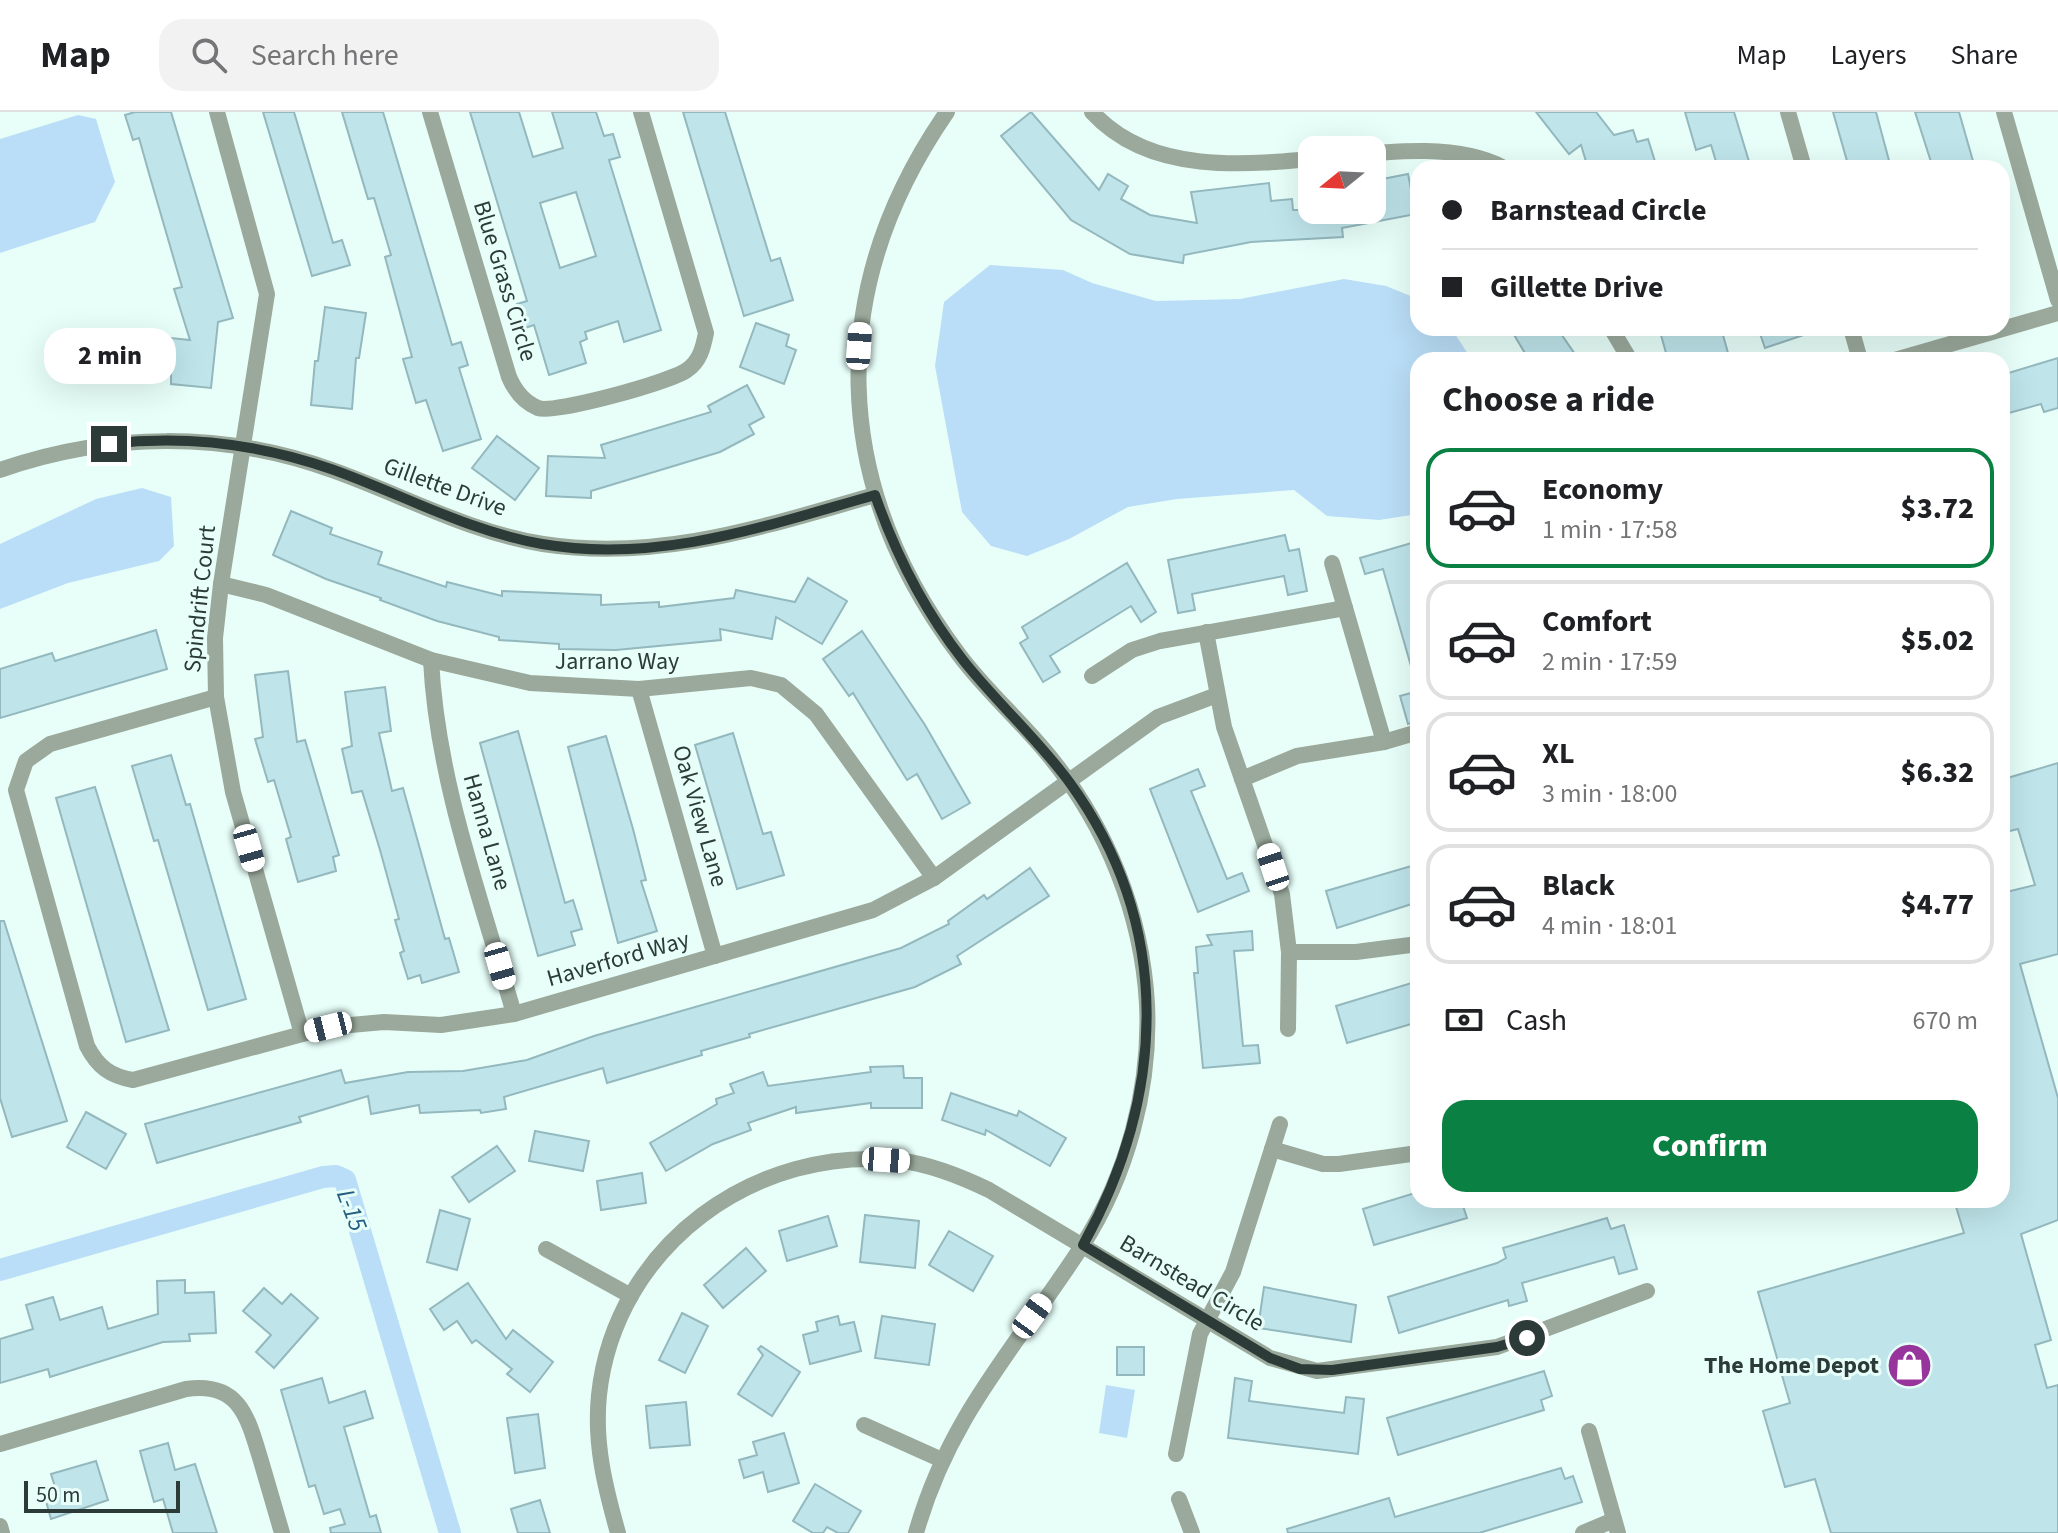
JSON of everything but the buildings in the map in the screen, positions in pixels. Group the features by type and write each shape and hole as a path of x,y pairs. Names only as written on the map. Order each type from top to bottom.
{"street":[{"name":"Spindrift Court","path":"217,112 267,294 221,584 215,638 216,697 233,792 302,1034"},
{"name":"Blue Grass Circle","path":"430,112 509,377 526,402 554,411 672,378 697,361 703,348 706,333 641,112"},
{"path":"916,1533 942,1460 985,1380 1083,1245 1107,1201 1126,1154 1142,1080 1147,1005 1141,955 1119,873 1105,842 1068,781 964,661 932,619 906,573 875,495 860,415 858,363 865,295 878,245 896,197 920,152 947,112"},
{"path":"1092,112 1110,129 1136,144 1177,154 1298,143"},
{"path":"1788,112 1802,160"},
{"path":"2004,112 2058,300"},
{"path":"1440,135 1471,146 1492,160"},
{"path":"2010,327 2058,313"},
{"path":"1923,352 1978,336"},
{"name":"Gillette Drive","path":"0,470 82,447 136,441 190,440 243,446 332,470 490,532 543,544 596,549 667,547 720,539 875,495"},
{"path":"1332,563 1384,742"},
{"name":"Jarrano Way","path":"221,584 266,595 431,660 530,683 639,689 751,678 766,680 794,692 816,714 934,878"},
{"path":"1092,676 1132,650 1206,632 1345,608"},
{"path":"1206,632 1217,695 1282,894 1289,952 1288,1029"},
{"name":"Hanna Lane","path":"431,660 436,727 450,791 514,1014"},
{"name":"Oak View Lane","path":"639,689 715,956"},
{"name":"Haverford Way","path":"216,697 50,744 26,761 16,790 87,1046 105,1071 133,1080 347,1024 441,1025 514,1014 873,910 934,878 1158,717 1217,695"},
{"path":"1242,779 1297,756 1384,742 1410,734"},
{"path":"1289,952 1356,952 1410,945"},
{"path":"1176,1454 1195,1350 1233,1272 1280,1124"},
{"path":"1272,1149 1323,1164 1410,1154"},
{"name":"Barnstead Circle","path":"618,1533 600,1466 599,1394 606,1358 631,1296 661,1252 715,1204 780,1172 832,1161 904,1161 956,1175 989,1190 1285,1365 1332,1370 1497,1347 1647,1291"},
{"path":"546,1249 631,1296"},
{"path":"0,1444 186,1389 216,1389 230,1396 249,1421 282,1533"},
{"path":"864,1425 942,1460"},
{"path":"1583,1533 1616,1527 1589,1431"},
{"path":"1179,1499 1192,1533"},
{"path":"0,1526 2,1533"}],"water":[{"path":"78,115 96,119 115,182 95,222 0,253 0,139"},
{"path":"990,265 1063,270 1092,283 1156,301 1240,299 1344,279 1386,286 1410,296 1410,336 1456,336 1467,352 1410,352 1410,515 1379,520 1327,516 1294,490 1177,499 1128,507 1069,539 1027,556 991,546 962,512 935,366 944,302"},
{"path":"142,488 171,497 174,546 159,561 68,583 0,609 0,544 96,499"},
{"path":"1106,1385 1135,1390 1127,1438 1099,1433"}],"waterway":[{"name":"L-15","path":"0,1270 323,1177 336,1176 345,1180 450,1533"}],"place":[{"name":"The Home Depot","path":"1910,1365"}],"route":[{"path":"109,444 190,440 243,446 332,470 490,532 543,544 596,549 632,550 720,539 875,495 898,557 932,619 964,661 1048,755 1081,799 1105,842 1130,905 1141,955 1147,1005 1146,1055 1139,1105 1126,1154 1107,1201 1083,1245 1270,1358 1300,1369 1332,1370 1497,1347 1527,1338"}]}
